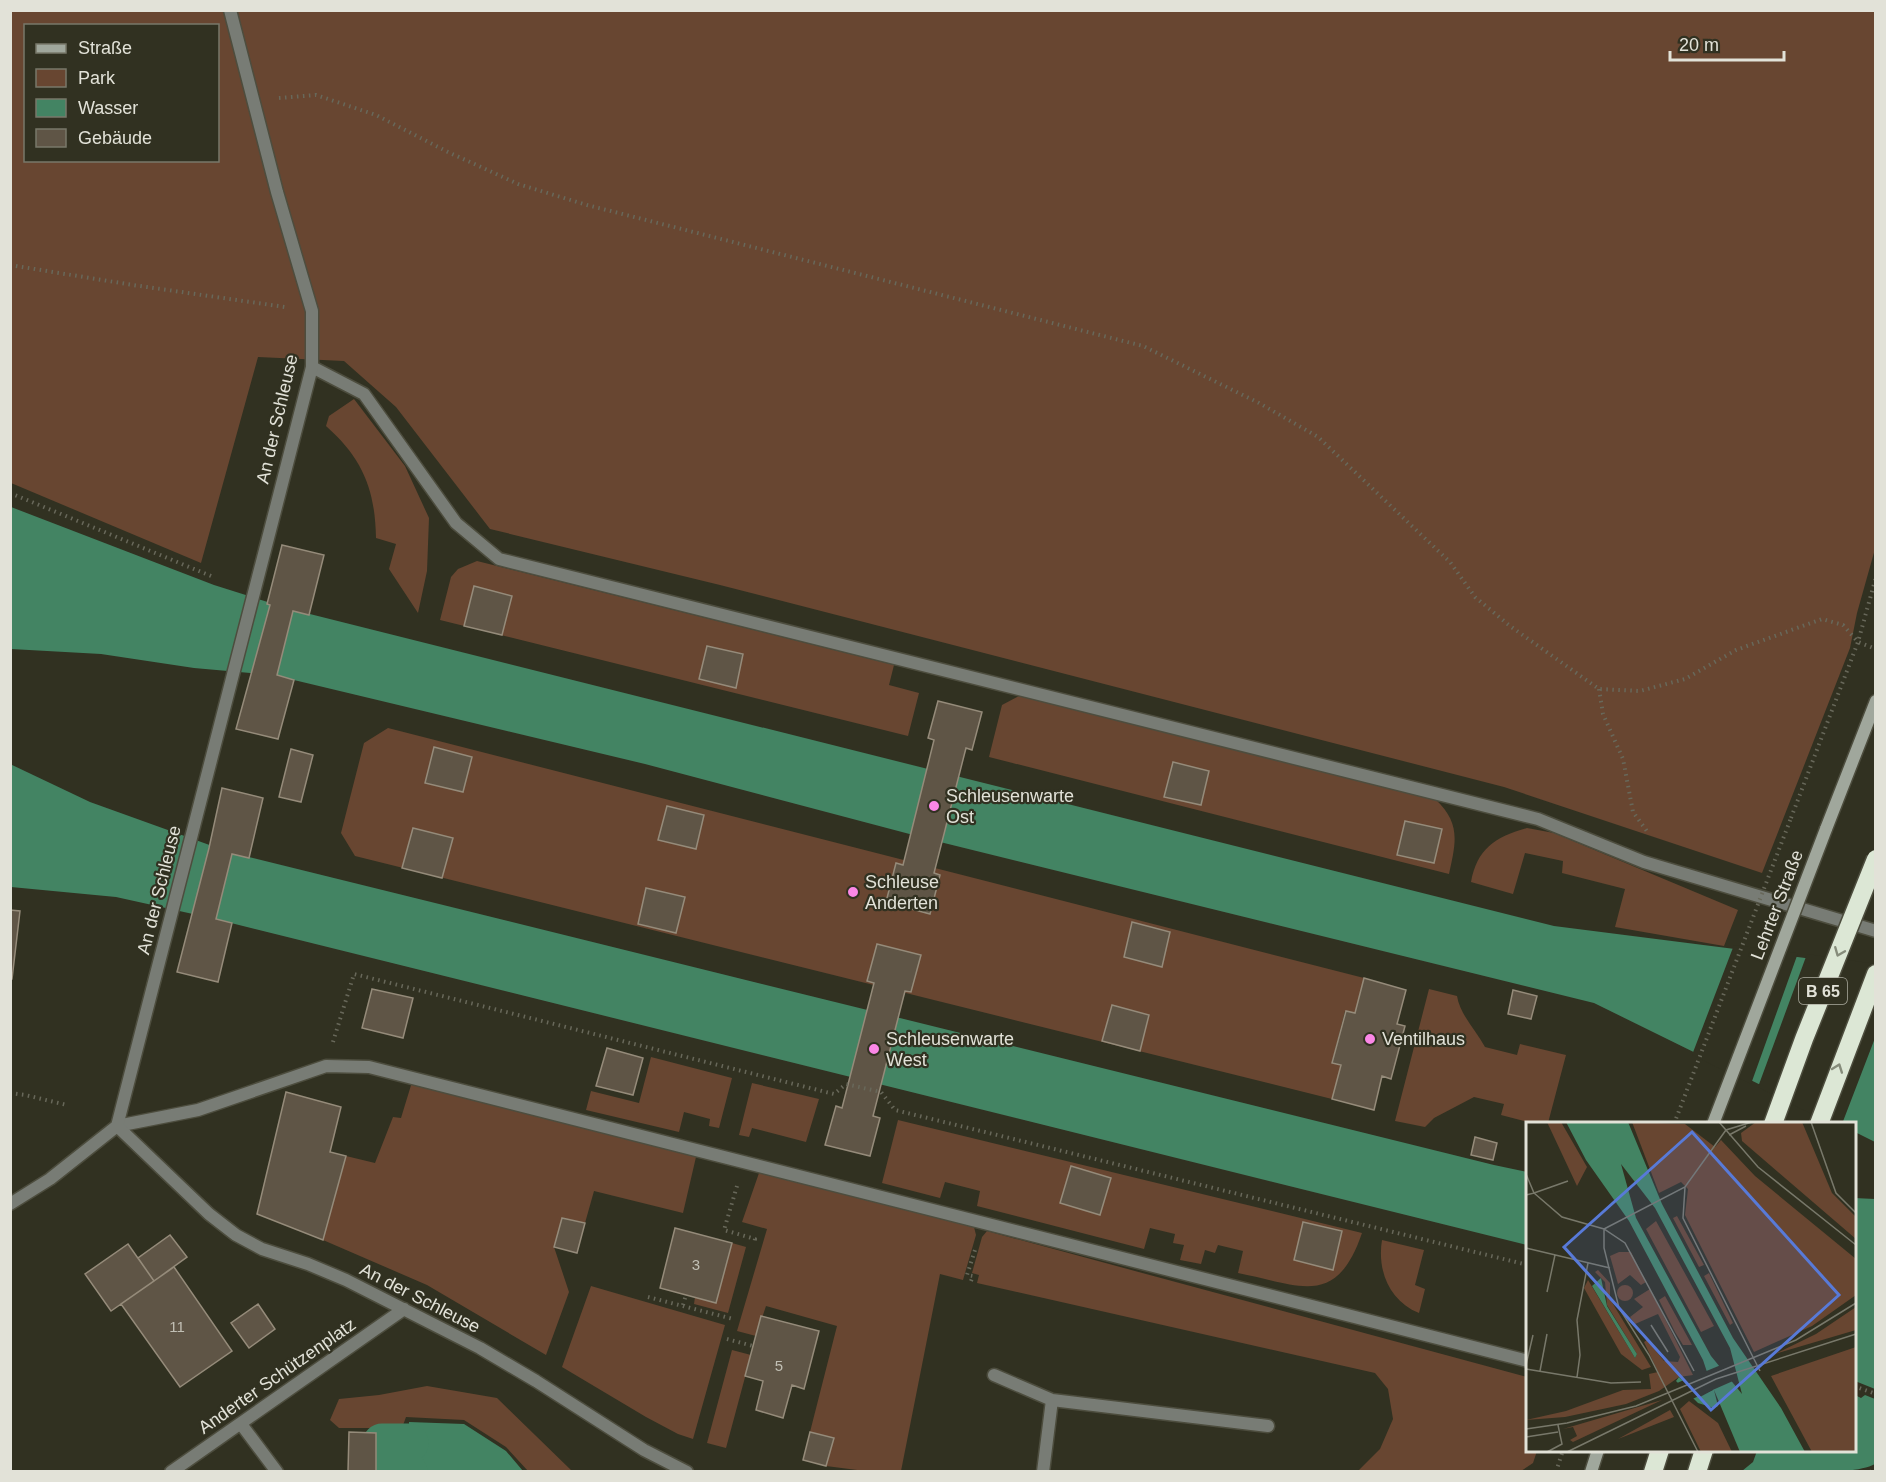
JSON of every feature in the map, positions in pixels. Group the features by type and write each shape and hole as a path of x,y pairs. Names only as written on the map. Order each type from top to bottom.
{"highway":[{"name":"B 65","path":"1774,1122 1804,1038 1875,859"},
{"name":"B 65","path":"1820,1122 1875,974"},
{"path":"1653,1472 1659,1452"},
{"path":"1696,1472 1703,1452"}],"main road":[{"name":"Lehrter Straße","path":"1714,1122 1875,700"},
{"path":"1591,1472 1597,1452"}],"street":[{"name":"An der Schleuse","path":"230,10 312,311 312,366 117,1126 209,1214 236,1235 262,1249 308,1264 346,1280 480,1348 644,1450 687,1472"},
{"path":"312,366 364,394 456,523 499,559 1538,819 1644,862 1875,931"},
{"path":"10,1204 50,1179 117,1126 198,1110 326,1066 369,1067 1526,1361"},
{"name":"Anderter Schützenplatz","path":"171,1472 404,1309"},
{"path":"994,1375 1052,1400 1268,1426"},
{"path":"1043,1472 1052,1400"},
{"path":"241,1424 277,1472"}],"path":[{"path":"253,99 316,95 376,114 448,152 518,184 578,202 1143,346 1259,403 1318,437 1450,562 1475,597 1510,626 1599,689 1640,691 1685,679 1736,650 1822,619 1843,625 1858,642 1875,649"},
{"path":"10,265 312,311"},
{"path":"10,493 211,576"},
{"path":"1675,1122 1858,642 1875,577"},
{"path":"1599,689 1603,714 1623,759 1633,812 1650,835 1657,840"},
{"path":"1756,876 1778,883"},
{"path":"326,1066 354,974 834,1094 846,1084 880,1092 895,1110 1526,1265"},
{"path":"10,1093 67,1104"},
{"path":"745,1162 724,1230 755,1239 754,1244"},
{"path":"971,1281 973,1276 967,1275 974,1253"},
{"path":"683,1305 686,1295"},
{"path":"648,1297 733,1319"},
{"path":"727,1339 753,1346"},
{"path":"1856,1387 1875,1394"},
{"path":"1556,1472 1562,1452"},
{"path":"1870,1472 1875,1469"}],"green space":[{"path":"10,11 1875,11 1875,549 1850,648 1762,873 1504,787 720,585 490,529 396,407 344,361 258,357 201,563 11,483"},
{"path":"354,399 405,466 429,518 427,571 418,613 389,569 396,544 376,538 373,504 358,463 339,438 326,426 329,416"},
{"path":"477,561 894,665 889,685 919,693 908,736 440,620 451,577 458,569"},
{"path":"1019,696 1435,799 1449,816 1453,825 1455,843 1449,874 989,757 1002,705"},
{"path":"388,728 1364,978 1355,1013 1345,1011 1332,1062 1341,1065 1332,1099 355,856 341,833 364,743"},
{"path":"1527,828 1554,833 1738,910 1724,946 1615,927 1625,889 1562,873 1563,861 1525,853 1513,894 1471,882 1478,861 1489,846 1497,840"},
{"path":"1429,989 1457,996 1465,1016 1485,1047 1517,1055 1520,1044 1566,1055 1548,1122 1528,1122 1501,1115 1504,1104 1474,1097 1434,1118 1425,1127 1395,1121"},
{"path":"651,1057 732,1078 719,1128 709,1126 710,1119 684,1112 679,1132 586,1110 591,1091 639,1103"},
{"path":"412,1082 696,1157 683,1213 594,1191 585,1223 562,1218 554,1247 569,1292 546,1355 427,1285 323,1240 346,1156 375,1163 393,1117 401,1118"},
{"path":"752,1083 819,1099 806,1142 752,1128 749,1137 739,1135"},
{"path":"898,1120 1362,1233 1352,1257 1340,1273 1327,1282 1313,1286 1297,1286 1238,1273 1243,1251 1218,1245 1215,1253 1205,1250 1201,1264 1180,1260 1184,1245 1173,1243 1175,1234 1150,1228 1144,1249 977,1206 980,1191 945,1182 940,1198 882,1183"},
{"path":"759,1173 974,1227 976,1235 963,1280 940,1274 901,1471 865,1471 826,1466 833,1438 810,1432 837,1326 766,1306 756,1336 737,1331 767,1229 742,1222"},
{"path":"987,1231 1526,1377 1526,1452 1537,1452 1533,1463 1521,1471 1358,1471 1380,1449 1393,1419 1388,1389 1375,1373 977,1283 979,1275 972,1273 982,1237"},
{"path":"1382,1240 1424,1250 1415,1285 1425,1289 1419,1313 1400,1301 1387,1283 1381,1262"},
{"path":"732,1243 746,1247 728,1313 694,1304 695,1297 716,1303"},
{"path":"591,1286 725,1325 693,1439 678,1434 646,1417 562,1367"},
{"path":"732,1350 751,1355 726,1448 707,1443"},
{"path":"427,1386 497,1398 572,1471 528,1471 506,1447 464,1420 406,1417 402,1428 339,1428 330,1420 339,1399 379,1395"}],"water":[{"path":"11,507 214,585 290,609 1554,926 1875,967 1875,1142 1856,1132 1856,1122 1836,1122 1594,1003 936,841 645,764 273,675 194,668 101,654 11,649"},
{"path":"10,764 90,802 229,852 1526,1172 1526,1245 211,918 116,897 11,887"},
{"path":"1856,1198 1875,1199 1875,1389 1856,1381"},
{"path":"1865,1395 1875,1399 1875,1464 1848,1471 1830,1472 1742,1471 1753,1462 1757,1452 1856,1452 1856,1396 1861,1398"},
{"path":"409,1422 464,1424 506,1451 523,1471 409,1471"}],"pier":[{"path":"1734,945 1798,953 1751,1084 1692,1055"},
{"path":"1807,954 1876,964 1875,1038 1843,1122 1827,1122 1758,1087"}],"building":[{"path":"282,545 324,555 309,615 293,611 277,675 294,680 278,739 236,729 270,605 267,604"},
{"path":"474,586 512,596 502,635 464,626"},
{"path":"707,646 743,654 736,688 699,679"},
{"name":"Schleusenwarte Ost","path":"938,701 982,712 972,750 966,748 934,873 940,875 930,914 886,902 896,863 903,865 934,740 928,738"},
{"path":"434,747 472,757 463,792 425,783"},
{"path":"291,749 313,755 301,802 279,797"},
{"path":"1173,762 1209,771 1201,805 1164,797"},
{"path":"222,788 263,798 249,858 232,854 216,919 232,923 218,982 177,972"},
{"path":"667,806 704,815 696,849 658,840"},
{"path":"1405,821 1442,829 1434,863 1397,855"},
{"path":"413,828 453,838 442,878 402,868"},
{"path":"646,888 685,897 676,933 638,924"},
{"path":"10,910 20,911 12,979 10,979"},
{"path":"1132,922 1170,932 1162,967 1124,957"},
{"name":"Schleusenwarte West","path":"877,944 921,955 911,992 905,991 873,1116 880,1118 870,1156 825,1145 836,1106 842,1108 874,983 867,981"},
{"name":"Ventilhaus","path":"1364,978 1406,990 1397,1024 1405,1026 1391,1079 1382,1076 1374,1110 1332,1099 1341,1065 1332,1063 1346,1011 1355,1013"},
{"path":"372,989 413,998 403,1038 362,1028"},
{"path":"1513,990 1537,996 1531,1019 1508,1014"},
{"path":"1112,1005 1149,1015 1140,1051 1102,1041"},
{"path":"607,1048 643,1058 633,1095 596,1086"},
{"path":"286,1092 341,1107 330,1152 346,1156 323,1240 257,1214"},
{"path":"1475,1137 1497,1143 1493,1160 1471,1155"},
{"path":"1071,1166 1111,1178 1100,1215 1060,1203"},
{"path":"562,1218 585,1223 577,1253 554,1247"},
{"path":"1303,1222 1342,1231 1333,1270 1294,1260"},
{"path":"675,1228 732,1243 716,1303 660,1288"},
{"path":"170,1235 187,1257 154,1281 138,1258"},
{"path":"128,1244 154,1281 111,1311 85,1274"},
{"path":"174,1267 232,1351 180,1387 121,1304"},
{"path":"258,1304 275,1329 249,1348 231,1323"},
{"path":"761,1316 819,1331 804,1389 792,1385 783,1418 756,1410 763,1381 745,1376"},
{"path":"349,1432 376,1433 376,1472 348,1472"},
{"path":"810,1432 834,1438 826,1466 803,1460"}],"waterway":[{"path":"382,1443 409,1443"},
{"path":"381,1470 408,1472"}],"place":[{"name":"Schleusenwarte Ost","path":"934,806"},
{"name":"Schleuse Anderten","path":"853,892"},
{"name":"Ventilhaus","path":"1370,1039"},
{"name":"Schleusenwarte West","path":"874,1049"}]}
